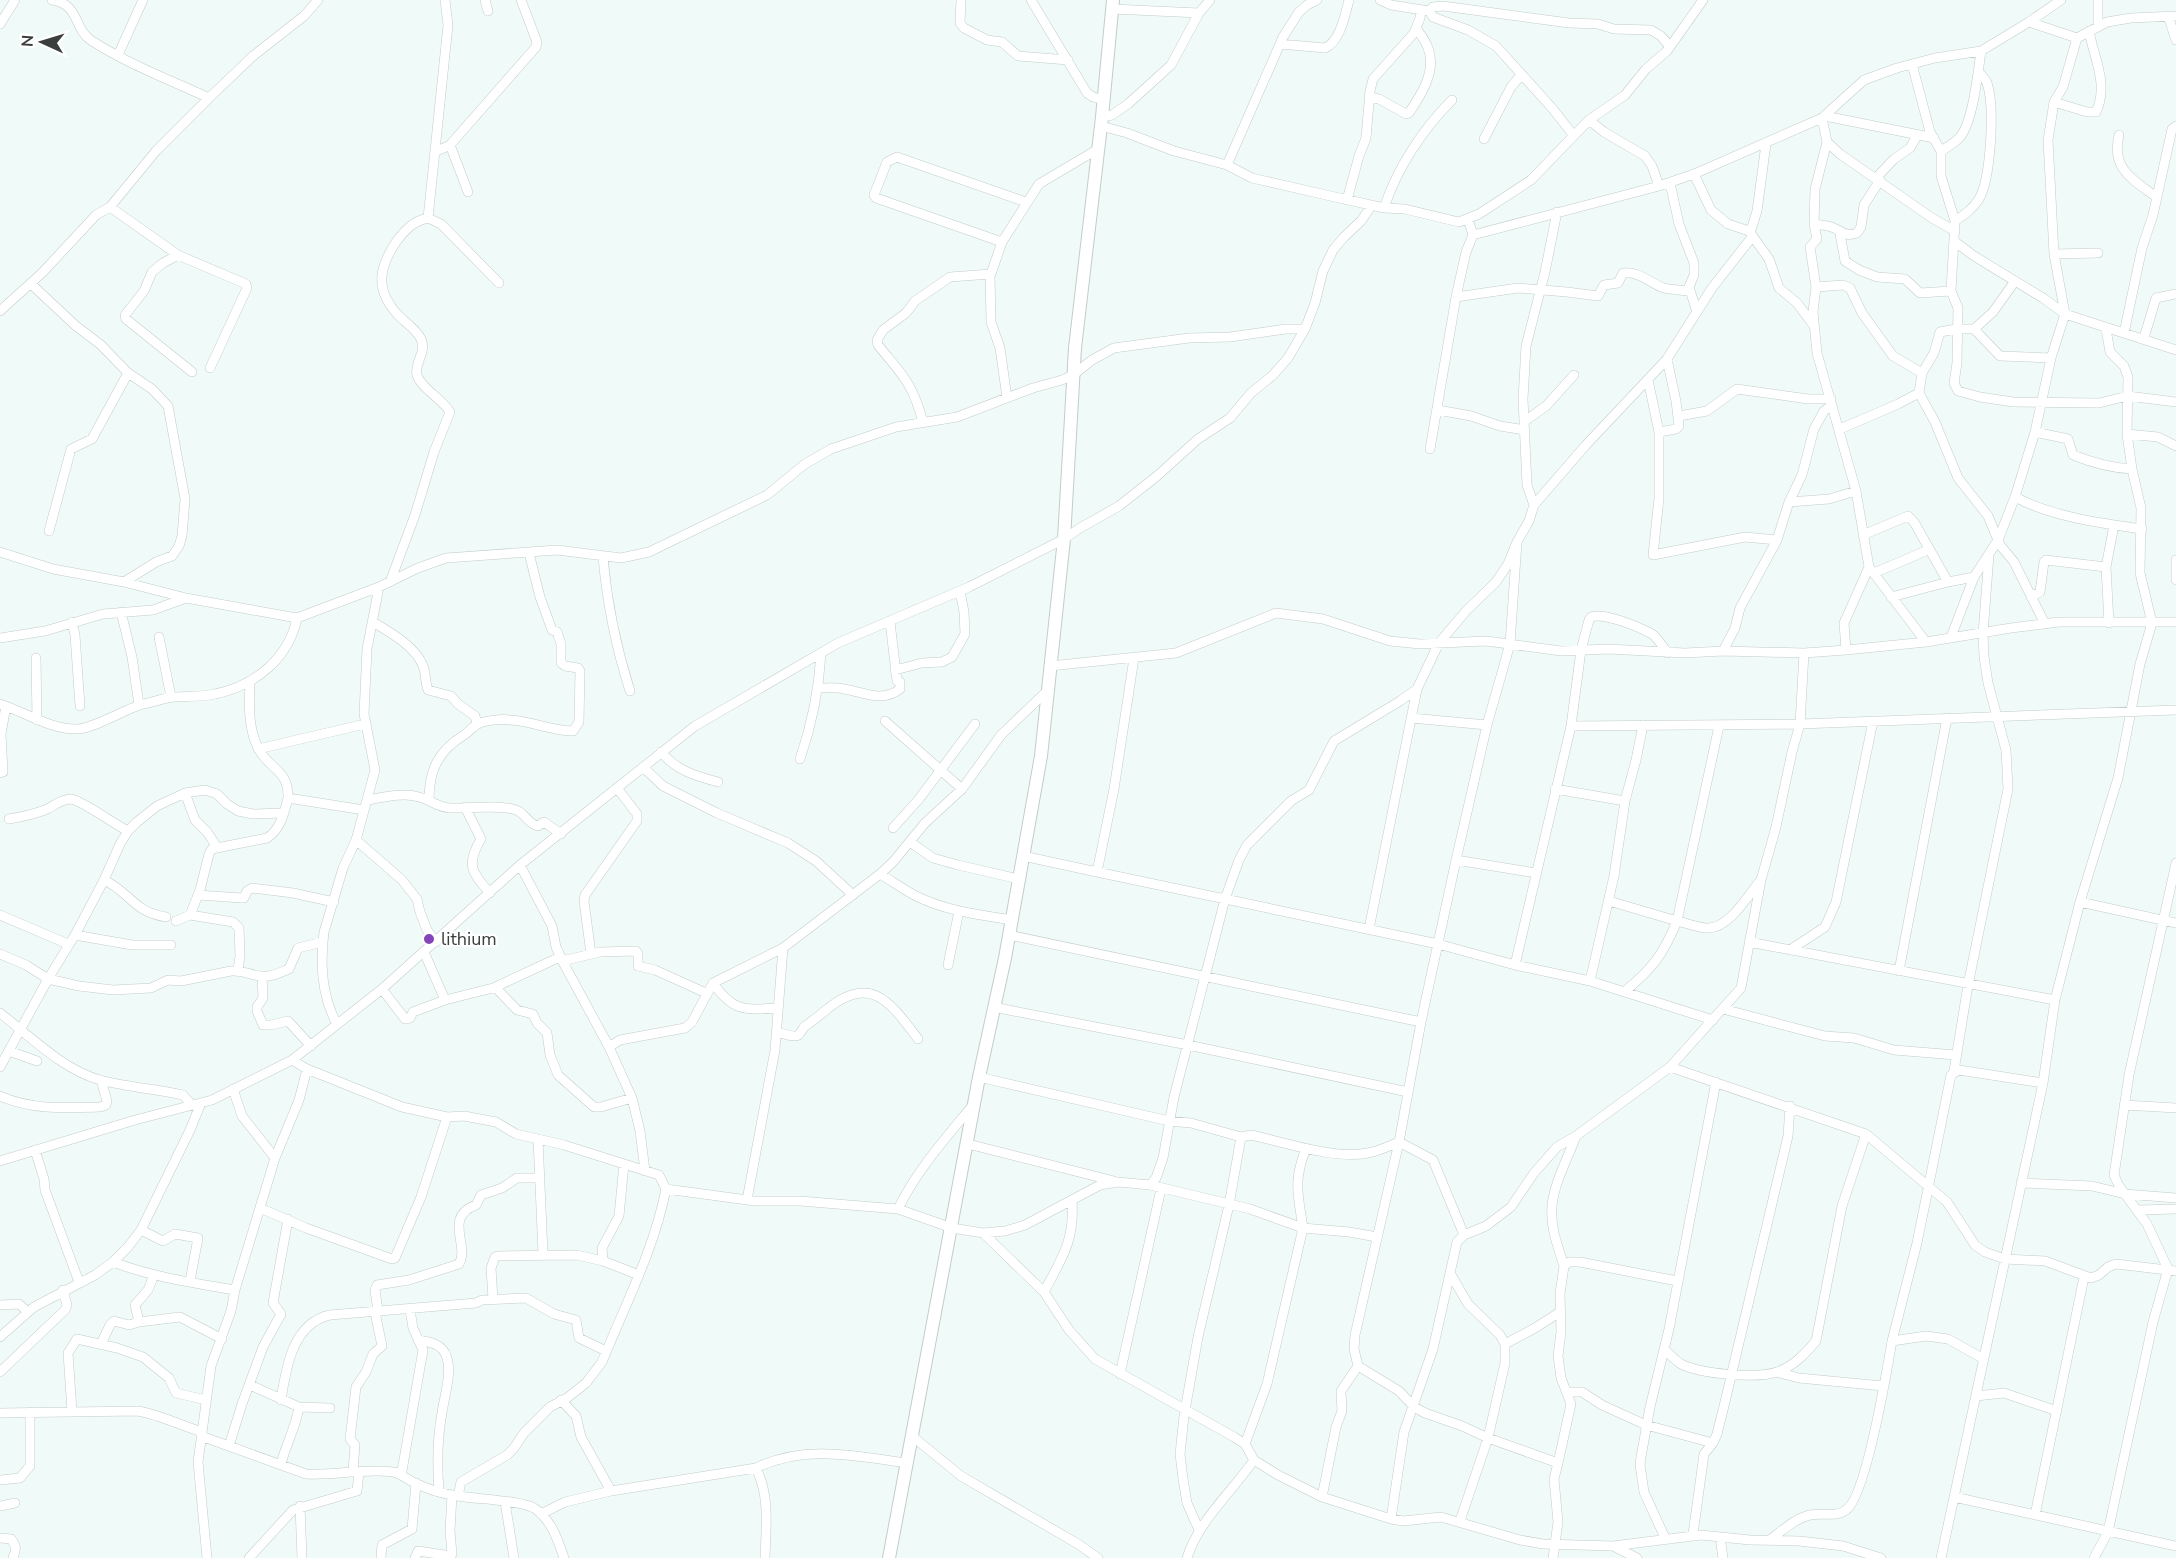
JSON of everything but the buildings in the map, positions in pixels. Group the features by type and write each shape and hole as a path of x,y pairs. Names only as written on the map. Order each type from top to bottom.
{"street":[{"path":"0,24 15,0"},
{"path":"52,0 67,2 89,39 209,98"},
{"path":"118,55 143,0"},
{"path":"0,311 31,284 96,215 110,207 156,150 209,98 253,56 304,16 318,0"},
{"path":"428,218 448,25 445,0"},
{"path":"485,0 488,11"},
{"path":"435,152 450,144 536,48 537,42 521,0"},
{"path":"961,0 960,23 964,28 987,40 1002,42 1018,56 1068,60"},
{"path":"1031,0 1088,93 1104,100"},
{"path":"1101,122 1128,104 1171,65 1199,12 1210,0"},
{"path":"1227,165 1280,44 1292,22 1299,12 1317,0"},
{"path":"1280,44 1330,47 1335,40 1349,0"},
{"path":"1380,0 1425,11 1433,17 1491,42 1574,135"},
{"path":"1101,122 1174,151 1227,165 1252,177 1384,208 1405,209 1454,221 1468,219 1531,180 1589,120 1625,95 1646,69 1670,46 1703,0"},
{"path":"1473,235 1670,183 1694,174 1823,117 1864,80 1880,73 1912,64 1982,51 2061,0"},
{"path":"2054,102 2087,112 2096,112 2101,102 2101,72 2094,55 2094,28 2098,0"},
{"path":"889,1558 979,1077 1012,920 1041,756 1064,539 1073,375 1104,100 1112,5 1199,12"},
{"path":"1347,200 1366,138 1369,97 1373,79 1416,28 1425,11 1433,7 1443,6 1569,23 1598,24 1614,29 1651,30 1661,36 1670,46"},
{"path":"1951,637 1974,577 1998,540 2015,497 2035,432 2051,357 2065,314 2054,254 2048,140 2054,102 2063,87 2077,38 2107,22 2172,16 2176,40"},
{"path":"2029,22 2077,38"},
{"path":"1369,97 1379,99 1406,114 1409,113 1429,81 1428,46 1416,28"},
{"path":"1941,152 1965,130 1976,89 1982,51"},
{"path":"1912,64 1930,132 1941,152 1941,177 1954,231 1951,291 1958,308 1957,363 1954,383 1958,391 1980,398 2013,402 2099,403 2128,396 2176,402"},
{"path":"1954,231 1980,197 1988,166 1992,110 1986,81 1978,71"},
{"path":"1484,139 1511,87 1521,75"},
{"path":"1384,208 1390,191 1425,129 1452,100"},
{"path":"1823,117 1934,138"},
{"path":"1823,117 1827,142 1816,179 1814,225 1817,239 1810,247 1816,287 1813,312 1817,353 1856,491 1871,570 1926,642"},
{"path":"1589,120 1604,132 1645,156 1652,166 1659,186"},
{"path":"2124,333 2155,196 2172,129 2176,126"},
{"path":"2119,135 2116,148 2122,169 2155,196"},
{"path":"1840,234 1857,233 1863,219 1864,205 1878,179 1894,159 1910,148 1917,136"},
{"path":"1827,142 1846,158 1954,231 1974,256 2065,314 2176,350"},
{"path":"450,144 468,192"},
{"path":"1369,929 1417,688 1438,643 1496,582 1508,564 1534,505 1667,358 1750,234 1757,211 1766,144"},
{"path":"1007,398 1000,348 992,322 990,275 1002,242 1026,202 1042,181 1098,149"},
{"path":"1002,242 876,198 874,195 887,162 897,157 1026,202"},
{"path":"1694,174 1711,210 1728,224 1750,234 1769,259 1779,288 1797,303 1815,328"},
{"path":"1670,183 1679,224 1694,262 1694,275 1689,291 1697,312"},
{"path":"0,1161 196,1104 292,1060 382,989 520,865 695,726 821,653 960,591 1064,539 1119,506 1198,439 1230,418 1251,393 1273,375 1288,358 1305,330 1323,271 1333,250 1361,221 1372,205"},
{"path":"110,207 178,255 246,284 247,288 210,368"},
{"path":"1534,505 1527,484 1523,392 1526,346 1557,212"},
{"path":"390,582 450,411 423,385 417,374 417,365 423,351 422,341 385,298 382,288 382,269 405,230 419,220 428,218 441,224 499,283"},
{"path":"1430,449 1456,297 1473,235 1468,219"},
{"path":"1814,225 1834,228 1840,234 1845,261 1855,268 1877,277 1905,279 1920,293 1951,291"},
{"path":"2054,254 2098,253"},
{"path":"178,255 152,272 144,291 125,315 126,319 192,372"},
{"path":"1456,297 1506,289 1540,289 1598,296 1604,285 1618,284 1623,273 1630,272 1650,279 1662,287 1689,291"},
{"path":"923,422 912,388 903,373 878,345 879,337 883,330 906,313 915,301 951,277 990,275"},
{"path":"2015,281 1993,312 1974,329 1940,332 1934,353 1922,373 1919,393 1935,422 1958,478 1988,516 1998,540 2014,562 2045,624"},
{"path":"31,284 117,360 128,373 152,389 168,406 185,499 182,536 172,556 156,561 124,582"},
{"path":"1816,287 1843,285 1850,288 1862,313 1893,356 1922,373"},
{"path":"2144,338 2156,298 2176,294"},
{"path":"1,551 53,569 124,582 186,598 297,618 379,587 418,568 446,558 560,550 621,558 650,552 767,495 805,464 831,449 896,427 957,417 1073,375 1092,360 1114,348 1189,338 1230,337 1286,329 1305,330"},
{"path":"1974,329 2000,356 2051,357"},
{"path":"1941,1558 2043,1083 2055,1000 2080,902 2118,778 2140,664 2152,623 2140,573 2141,508 2127,434 2128,377 2124,366 2110,352 2106,329"},
{"path":"1659,432 1678,428 1679,416 1667,358"},
{"path":"49,531 71,449 92,439 128,373"},
{"path":"1438,410 1472,416 1500,426 1525,425 1574,375"},
{"path":"1648,380 1659,432 1659,498 1653,555 1744,537 1777,540"},
{"path":"1679,416 1707,411 1737,388 1832,402"},
{"path":"1840,429 1919,393"},
{"path":"1722,651 1735,628 1740,608 1777,540 1789,502 1802,475 1815,429 1824,411 1832,402"},
{"path":"2035,432 2068,439 2073,455 2087,461 2107,467 2132,469"},
{"path":"2127,434 2158,437 2176,446"},
{"path":"1789,502 1829,499 1856,491"},
{"path":"2015,497 2042,509 2142,529"},
{"path":"1863,536 1908,516 1914,522 1948,582"},
{"path":"2109,623 2106,567 2114,525"},
{"path":"1517,542 1510,644 1487,725 1456,860 1421,1022 1399,1142 1355,1335 1354,1349 1358,1366 1399,1391 1414,1407 1488,1438 1558,1463"},
{"path":"1846,650 1844,623 1871,570 1928,550"},
{"path":"1771,1539 1808,1515 1841,1514 1850,1508 1855,1500 1876,1423 1892,1341 1917,1243 1944,1105 1954,1071 1968,985 2008,789 2006,750 1984,657 1983,634 1990,552"},
{"path":"429,800 432,773 446,747 466,735 477,724 507,719 573,731 579,722 580,670 561,663 561,641 557,632 552,630 542,604 529,553"},
{"path":"603,557 607,601 617,651 630,691"},
{"path":"2031,597 2040,592 2046,560 2106,567"},
{"path":"2176,560 2176,580"},
{"path":"1891,597 1974,577"},
{"path":"337,1024 329,1010 325,987 322,965 323,942 343,868 356,840 375,770 365,724 367,649 379,587"},
{"path":"896,670 922,663 942,662 952,657 965,634 960,591"},
{"path":"0,638 45,631 72,622 121,612 153,610 186,598"},
{"path":"121,612 140,705"},
{"path":"1050,666 1176,653 1276,613 1323,619 1390,641 1438,643 1486,641 1561,651 1608,649 1667,653 1722,651 1804,653 1926,642 2045,624 2176,622"},
{"path":"1515,965 1571,726 1581,650 1589,620 1591,616 1600,615 1618,619 1653,635 1667,653"},
{"path":"0,773 3,772 1,734 3,705 37,720 79,729 140,705 171,697 215,694 250,683 283,653 295,631 297,618"},
{"path":"72,622 80,706"},
{"path":"373,622 399,637 420,658 428,690 451,696 475,716 477,724"},
{"path":"819,688 843,689 884,696 900,688 890,622"},
{"path":"159,637 171,697"},
{"path":"800,759 819,688 821,653"},
{"path":"1391,1519 1404,1432 1432,1349 1457,1242 1464,1235 1486,1226 1511,1207 1557,1147 1576,1136 1670,1067 1741,988 1761,880 1800,724 1804,653"},
{"path":"36,658 37,720"},
{"path":"1097,872 1114,789 1134,658"},
{"path":"190,915 209,854 217,848 267,838 273,834 284,813 288,798 284,776 258,749 250,719 250,683"},
{"path":"1150,1185 1156,1178 1163,1158 1169,1121 1225,899 1246,845 1291,801 1309,790 1334,741 1400,701 1417,688"},
{"path":"609,1047 620,1040 686,1028 692,1022 713,983 783,948 880,874 925,823 962,789 1001,735 1048,690"},
{"path":"1571,726 1800,724 2176,710"},
{"path":"1411,718 1487,725"},
{"path":"1899,971 1947,718"},
{"path":"885,721 962,789"},
{"path":"1790,950 1825,927 1836,902 1873,721"},
{"path":"258,749 365,724"},
{"path":"893,828 975,724"},
{"path":"1590,981 1609,901 1625,801 1643,725"},
{"path":"1624,992 1641,978 1665,950 1677,921 1719,726"},
{"path":"661,752 680,770 718,782"},
{"path":"643,767 663,786 717,813 788,843 816,861 853,895"},
{"path":"591,954 585,895 637,821 637,814 617,788"},
{"path":"1555,789 1625,801"},
{"path":"0,1067 20,1028 75,935 128,831 157,806 185,793 205,790 218,794 238,811 253,814 284,813"},
{"path":"185,793 195,820 207,832 217,848"},
{"path":"368,800 412,795 440,806 516,810 533,825 538,826 544,822 561,834"},
{"path":"288,798 364,810"},
{"path":"9,819 41,812 61,801 71,799 81,802 128,831"},
{"path":"465,807 481,839 473,849 473,871 490,893"},
{"path":"356,840 402,880 417,899 427,930 436,942"},
{"path":"910,842 933,858 958,866 1019,879"},
{"path":"1023,856 1438,944 1515,965 1590,981 1713,1020"},
{"path":"1456,860 1536,873"},
{"path":"2094,1558 2108,1532 2153,1322 2172,1270 2147,1224 2114,1175 2129,1076 2176,863"},
{"path":"520,865 552,926 561,959 609,1047 632,1098 640,1131 645,1171"},
{"path":"880,874 916,896 959,911 1012,920"},
{"path":"104,880 143,910 171,919 190,915 233,922 238,928 240,956 238,970"},
{"path":"1609,901 1707,928 1718,926 1735,911 1761,880"},
{"path":"198,895 244,898 247,891 252,888 293,893 334,902"},
{"path":"2080,902 2176,923"},
{"path":"948,965 959,911"},
{"path":"0,915 69,944"},
{"path":"75,935 132,945 171,945"},
{"path":"1009,935 1421,1022"},
{"path":"0,954 26,965 48,979 100,989 129,990 151,988 168,980 181,981 238,970 262,976 277,974 289,969 298,948 323,942"},
{"path":"1749,942 2055,1000"},
{"path":"747,1200 775,1050 783,948"},
{"path":"382,989 405,1019 410,1018 413,1012 445,1000 493,988 561,959 615,951 636,951 638,966 656,970 706,993"},
{"path":"424,952 445,1000"},
{"path":"262,976 263,999 257,1011 263,1025 271,1026 288,1021 311,1046"},
{"path":"713,983 722,996 732,1004 745,1009 777,1008"},
{"path":"493,988 497,989 517,1010 533,1014 537,1023 547,1033 550,1055 558,1075 594,1107 632,1098"},
{"path":"776,1032 799,1035 806,1026 842,998 854,993 863,993 874,995 890,1003 918,1039"},
{"path":"993,1007 1188,1045 1408,1092"},
{"path":"1723,1009 1826,1036 1854,1038 1894,1050 1956,1055"},
{"path":"0,1013 76,1070 100,1080 183,1095 196,1104"},
{"path":"9,1051 37,1061"},
{"path":"292,1060 307,1069 402,1107 447,1117 464,1116 496,1122 516,1134 660,1175 666,1189 654,1238 602,1362 586,1383 570,1396 550,1407 524,1433 507,1455 461,1482 455,1496 450,1531 451,1556 421,1550 415,1554 415,1558"},
{"path":"1670,1067 1790,1106 1866,1134 1947,1202 1975,1245 1985,1252 2005,1259 2045,1261 2091,1278 2115,1264 2172,1270"},
{"path":"207,1558 198,1462 211,1366 231,1311 235,1290 275,1158 299,1100 307,1069"},
{"path":"1954,1071 2005,1076 2043,1083"},
{"path":"979,1077 1169,1121 1191,1123 1241,1137 1251,1135 1306,1148 1350,1155 1368,1153 1399,1142 1432,1160 1464,1235"},
{"path":"0,1096 24,1105 53,1108 106,1106 107,1101 100,1080"},
{"path":"1666,1540 1644,1492 1640,1465 1646,1425 1664,1349 1716,1082"},
{"path":"233,1089 242,1116 275,1158"},
{"path":"898,1209 921,1168 927,1164 939,1144 974,1103"},
{"path":"0,1337 40,1303 113,1262 128,1247 141,1230 190,1130 196,1104"},
{"path":"2124,1105 2176,1108"},
{"path":"1693,1534 1704,1454 1713,1443 1731,1375 1788,1136 1790,1106"},
{"path":"260,1208 368,1251 395,1258 420,1197 447,1117"},
{"path":"1776,1372 1803,1356 1816,1341 1842,1206 1866,1134"},
{"path":"1553,1558 1557,1543 1558,1508 1554,1479 1571,1404 1561,1378 1558,1356 1561,1332 1560,1294 1564,1266 1555,1238 1551,1208 1554,1193 1576,1136"},
{"path":"1199,1530 1187,1503 1180,1454 1185,1409 1200,1327 1229,1205 1241,1137"},
{"path":"538,1139 543,1254"},
{"path":"968,1144 1118,1182 1150,1185 1270,1215 1303,1228 1377,1237"},
{"path":"1245,1444 1267,1384 1303,1228 1296,1186 1298,1168 1306,1148"},
{"path":"35,1150 45,1190 79,1282"},
{"path":"603,1261 602,1248 619,1216 624,1164"},
{"path":"249,1558 287,1515 300,1506 357,1491 355,1445 350,1439 356,1386 361,1381 373,1354 381,1348 376,1312 375,1290 377,1285 409,1280 459,1264 462,1258 458,1229 464,1212 476,1205 481,1195 502,1188 517,1178 540,1178"},
{"path":"666,1189 747,1200 800,1201 898,1209 952,1228 983,1233 1005,1231 1025,1225 1100,1185 1118,1182"},
{"path":"2021,1183 2092,1186 2125,1194 2176,1198"},
{"path":"1120,1374 1161,1189"},
{"path":"1044,1292 1068,1245 1073,1219 1071,1200"},
{"path":"2138,1210 2176,1209"},
{"path":"229,1446 264,1347 281,1314 273,1303 288,1219"},
{"path":"141,1230 163,1241 175,1234 198,1238 190,1281"},
{"path":"983,1233 1044,1292 1069,1330 1091,1356 1245,1444 1254,1460 1322,1497 1391,1519 1403,1521 1441,1517 1520,1540 1543,1544 1613,1546 1666,1540 1693,1534 1843,1546 1881,1558"},
{"path":"493,1299 491,1268 495,1257 543,1254 577,1255 603,1261 639,1275"},
{"path":"113,1262 169,1279 235,1290"},
{"path":"1564,1266 1569,1262 1580,1262 1677,1281"},
{"path":"1450,1273 1468,1304 1500,1335 1505,1344 1505,1363 1488,1438 1460,1521"},
{"path":"139,1322 135,1305 147,1290 154,1275"},
{"path":"2035,1515 2084,1277"},
{"path":"0,1372 65,1310 67,1305 63,1290"},
{"path":"281,1400 289,1359 300,1334 324,1317 476,1303 482,1300 526,1298 554,1314 576,1320 579,1338 606,1351"},
{"path":"0,1305 19,1304 28,1312"},
{"path":"0,1413 138,1411 156,1414 229,1446 306,1474 321,1475 356,1471 402,1472 423,1350 413,1328 410,1310"},
{"path":"1505,1344 1560,1312"},
{"path":"101,1344 114,1321 129,1325 180,1317 222,1340"},
{"path":"1892,1341 1926,1336 1948,1339 1983,1359"},
{"path":"72,1411 69,1351 77,1339 142,1357 169,1377 176,1393 206,1400"},
{"path":"418,1340 433,1342 444,1350 449,1365 441,1415 437,1464 439,1492"},
{"path":"1664,1349 1687,1366 1731,1375 1776,1372 1799,1378 1883,1386"},
{"path":"1322,1497 1336,1428 1342,1411 1341,1391 1358,1366"},
{"path":"250,1385 299,1407 330,1407"},
{"path":"1568,1392 1582,1392 1602,1405 1646,1425 1713,1443"},
{"path":"1976,1396 2004,1393 2057,1411"},
{"path":"561,1400 576,1416 581,1437 611,1491"},
{"path":"281,1464 297,1424 299,1407"},
{"path":"0,1480 17,1480 28,1471 30,1466 30,1412"},
{"path":"912,1437 961,1476 1098,1558"},
{"path":"541,1514 565,1502 611,1491 756,1468 776,1458 836,1453 907,1463"},
{"path":"1187,1558 1191,1544 1199,1530 1254,1460"},
{"path":"756,1468 765,1496 765,1558"},
{"path":"396,1473 439,1492 455,1496 526,1505 541,1514 552,1527 564,1558"},
{"path":"381,1558 382,1545 413,1528 416,1483"},
{"path":"1954,1497 2176,1546"},
{"path":"505,1502 514,1558"},
{"path":"0,1506 15,1503"},
{"path":"300,1506 303,1558"},
{"path":"1720,1537 1723,1558"},
{"path":"0,1538 11,1539 15,1543 13,1558"},
{"path":"1613,1546 1637,1558"}],"place":[{"name":"lithium","path":"429,939"}]}
